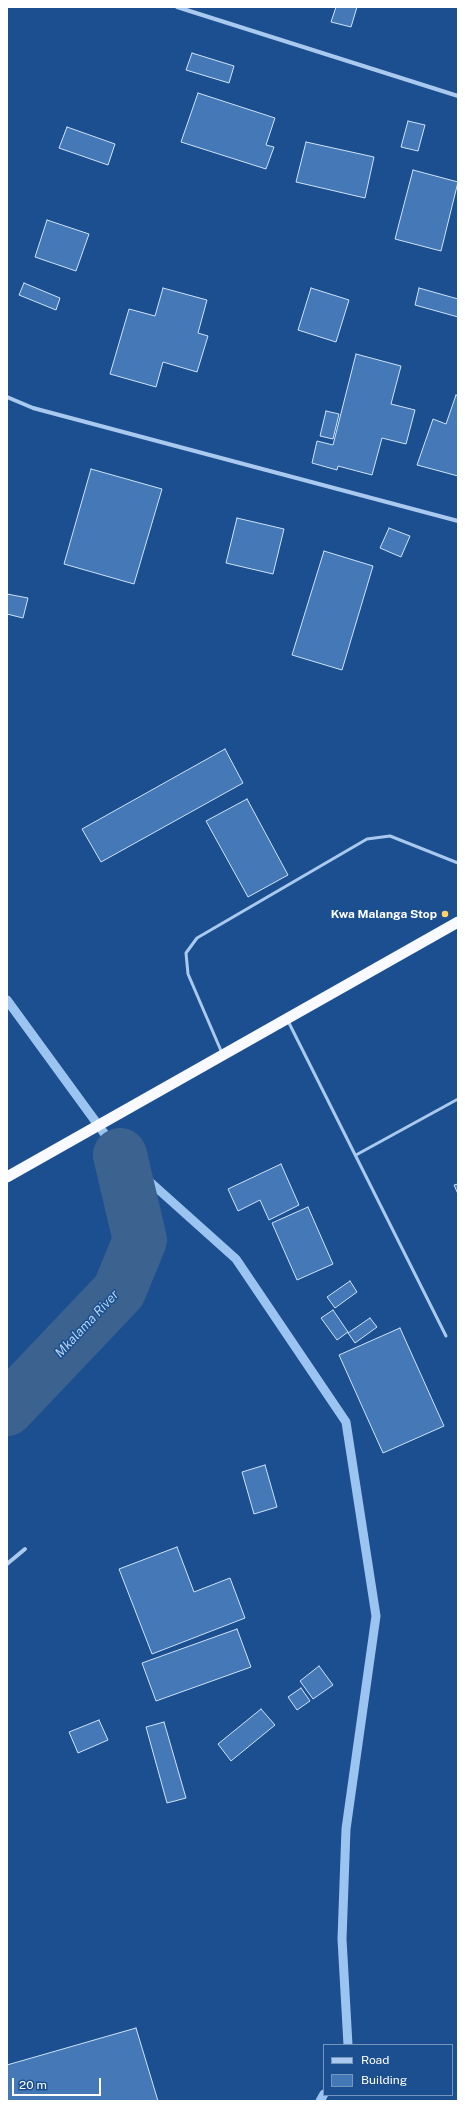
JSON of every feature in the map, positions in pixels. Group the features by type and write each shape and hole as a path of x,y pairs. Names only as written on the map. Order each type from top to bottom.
{"highway":[{"path":"7,1177 458,922"}],"street":[{"path":"177,7 458,96"},
{"path":"7,397 33,408 458,521"},
{"path":"7,1564 25,1549"}],"lane":[{"path":"223,1055 188,974 186,953 197,938 367,839 390,836 458,863"},
{"path":"287,1019 446,1336"},
{"path":"356,1155 458,1099"}],"building":[{"path":"336,7 357,7 351,27 331,22"},
{"path":"192,53 234,66 229,83 186,70"},
{"path":"198,93 275,118 266,145 274,147 266,169 181,142"},
{"path":"408,121 425,125 418,151 401,147"},
{"path":"67,127 115,144 108,165 59,148"},
{"path":"306,142 374,157 365,198 296,182"},
{"path":"413,170 458,182 441,251 395,239"},
{"path":"47,220 89,234 76,271 35,257"},
{"path":"24,283 60,298 56,310 19,295"},
{"path":"163,288 207,300 198,333 208,336 197,372 163,362 156,387 110,374 129,309 155,316"},
{"path":"311,288 349,300 336,342 298,330"},
{"path":"419,288 458,299 458,317 415,305"},
{"path":"356,354 401,366 391,404 415,410 406,444 382,438 372,475 338,466 337,470 312,463 317,441 333,445"},
{"path":"456,395 458,396 458,476 417,465 433,419 446,424"},
{"path":"326,411 339,414 333,439 320,436"},
{"path":"91,469 162,489 134,584 64,564"},
{"path":"237,518 284,529 273,574 226,563"},
{"path":"389,528 410,536 401,557 380,548"},
{"path":"324,551 373,566 342,670 292,655"},
{"path":"7,594 28,598 23,618 7,614"},
{"path":"225,749 243,783 101,862 82,829"},
{"path":"247,799 288,875 248,897 206,821"},
{"path":"281,1164 299,1205 269,1220 260,1200 238,1211 228,1189"},
{"path":"458,1184 458,1194 454,1185"},
{"path":"308,1207 333,1264 297,1280 272,1223"},
{"path":"350,1281 357,1292 335,1308 327,1297"},
{"path":"333,1310 348,1332 337,1340 321,1318"},
{"path":"370,1318 377,1327 355,1343 348,1333"},
{"path":"400,1328 444,1426 383,1453 339,1355"},
{"path":"265,1465 277,1507 254,1514 242,1472"},
{"path":"177,1547 194,1592 230,1578 245,1618 152,1654 119,1569"},
{"path":"237,1629 251,1667 156,1701 142,1663"},
{"path":"319,1666 333,1685 313,1699 300,1681"},
{"path":"301,1688 310,1701 297,1710 288,1697"},
{"path":"261,1709 275,1725 231,1761 218,1744"},
{"path":"99,1720 108,1740 78,1753 69,1732"},
{"path":"164,1722 186,1798 167,1803 146,1727"},
{"path":"136,2028 158,2101 7,2101 7,2065"}],"waterway":[{"path":"7,1000 120,1155 236,1259 346,1422 376,1616 346,1829 342,1939 348,2044"},
{"name":"Mkalama River","path":"7,1409 119,1291 140,1240 120,1155"},
{"path":"320,2101 323,2096"}],"place":[{"name":"Kwa Malanga Stop","path":"445,914"}]}
